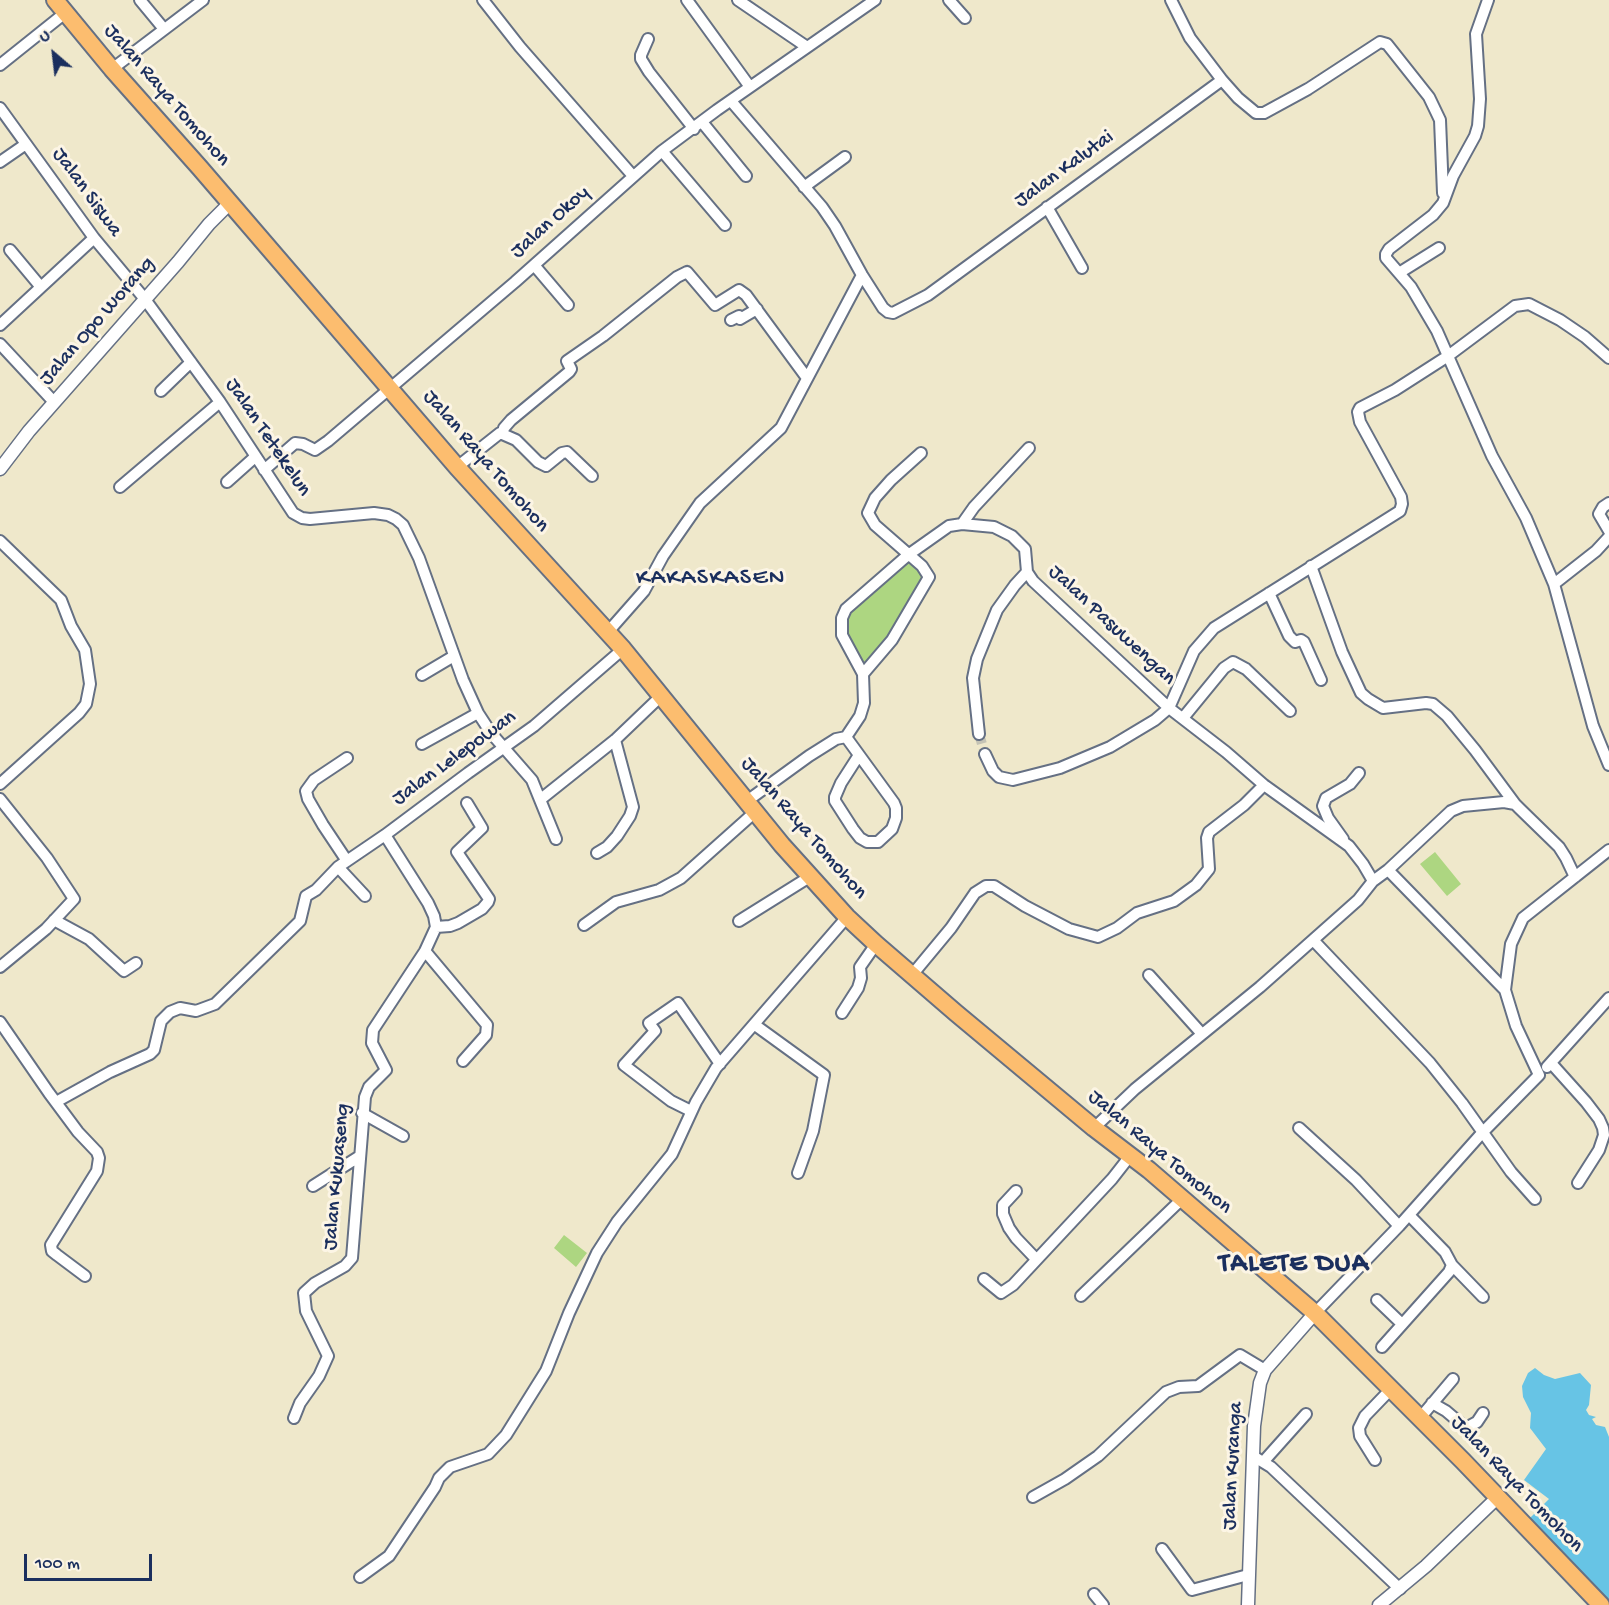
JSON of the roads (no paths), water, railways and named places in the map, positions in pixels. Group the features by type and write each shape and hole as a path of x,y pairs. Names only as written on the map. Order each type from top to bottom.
{"highway":[{"name":"Jalan Raya Tomohon","path":"60,6 457,467 623,649 751,806 847,917 912,975 1182,1199 1315,1313 1498,1497 1601,1605"}],"street":[{"path":"140,0 164,29"},
{"path":"112,69 203,0"},
{"path":"483,0 520,47 633,176"},
{"path":"687,0 750,87"},
{"path":"738,0 807,47"},
{"name":"Jalan Okoy","path":"264,470 295,443 298,442 315,450 319,448 534,265 662,151 875,0"},
{"path":"949,0 964,18"},
{"path":"1171,0 1190,38 1222,80 1250,110 1261,114 1308,89 1380,42 1387,44 1429,97 1440,120 1443,203"},
{"path":"1488,0 1476,34 1480,99 1478,126 1453,176 1443,203 1433,215 1389,249 1386,254 1387,261 1419,299 1448,356 1492,456 1526,518 1554,584 1593,726 1609,765"},
{"path":"0,65 60,6"},
{"path":"648,39 641,59 649,72 746,176"},
{"name":"Jalan Kalutai","path":"731,101 835,226 862,275 885,310 893,313 928,295 1222,80"},
{"name":"Jalan Siswa","path":"0,108 4,121 26,144 94,238 144,298"},
{"path":"0,162 26,144"},
{"path":"662,151 725,225"},
{"path":"804,187 845,157"},
{"name":"Jalan Opo Worang","path":"0,469 54,402 229,204"},
{"path":"1047,207 1082,268"},
{"path":"0,325 94,238"},
{"path":"1399,273 1438,248"},
{"path":"10,250 40,286"},
{"path":"534,265 568,305"},
{"path":"503,434 504,428 511,420 569,372 571,369 567,361 596,342 687,272 715,305 739,290 746,295 807,378"},
{"path":"607,633 644,591 663,556 700,503 781,428 862,275"},
{"name":"Jalan Tetekelun","path":"144,298 220,402 292,513 310,519 374,513 388,515 403,525 419,558 454,656 478,713 491,733 532,780 556,839"},
{"path":"985,754 993,771 999,777 1013,780 1060,768 1110,747 1155,720 1169,708 1194,651 1214,628 1400,511 1402,504 1400,494 1360,422 1358,412 1360,408 1395,390 1448,356 1515,306 1529,304 1560,320 1585,337 1609,358"},
{"path":"731,320 739,316 740,319 757,309"},
{"path":"0,344 54,402"},
{"path":"161,391 191,362"},
{"path":"120,487 220,402"},
{"path":"457,467 496,435 503,434 516,440 542,465 549,464 566,452 592,477"},
{"path":"962,524 974,507 1029,448"},
{"path":"863,674 892,640 929,577 922,566 875,525 868,513 875,498 921,453"},
{"path":"227,482 255,457"},
{"path":"1609,503 1599,511 1599,514 1609,531"},
{"name":"Jalan Pasuwengan","path":"846,737 855,726 863,709 863,674 842,635 842,618 846,609 909,555 949,526 962,524 994,527 1012,536 1025,549 1027,572 1033,581 1169,708 1264,784 1348,846 1373,881"},
{"path":"1554,584 1596,551 1609,537"},
{"path":"0,541 61,600 71,626 85,650 90,684 86,704 79,713 0,784"},
{"path":"1311,566 1342,652 1361,693 1383,708 1426,703 1433,704 1440,709 1475,750 1515,804 1559,847 1575,877"},
{"path":"979,734 973,678 977,659 997,610 1027,572"},
{"path":"1269,593 1291,640 1304,642 1321,680"},
{"name":"Jalan Lelepowan","path":"56,1102 92,1081 150,1054 161,1021 170,1012 180,1008 196,1011 215,1004 300,921 306,896 316,890 342,864 534,726 623,649"},
{"path":"422,675 454,656"},
{"path":"1183,718 1224,669 1233,662 1246,669 1290,711"},
{"path":"541,799 615,740 661,696"},
{"path":"422,744 478,713"},
{"path":"584,924 616,902 659,890 681,878 751,806 809,756 836,739 846,737 859,755 896,808 896,818 892,829 878,842 867,842 861,838 852,829 835,801 840,783 859,755"},
{"path":"597,853 607,847 617,836 633,807 615,740"},
{"path":"347,758 314,780 306,791 342,864 365,896"},
{"path":"1348,846 1328,818 1323,806 1326,798 1350,784 1359,773"},
{"path":"912,975 951,928 975,893 986,885 994,886 1025,906 1069,929 1098,937 1117,928 1137,913 1174,901 1196,885 1209,869 1207,838 1209,832 1244,805 1264,784"},
{"path":"0,798 47,858 74,899 24,948 0,967"},
{"path":"1094,1128 1135,1089 1314,941 1358,900 1373,881 1388,870 1444,817 1458,808 1504,802 1515,804"},
{"path":"385,835 428,903 436,927 458,923 482,909 489,902 458,852 482,828 467,803"},
{"path":"1539,1075 1516,1026 1505,990 1511,944 1523,918 1609,850"},
{"path":"1388,870 1505,990"},
{"path":"739,921 811,876"},
{"path":"360,1577 389,1556 439,1478 450,1467 488,1454 506,1435 546,1371 569,1312 597,1253 617,1222 672,1154 703,1088 720,1064 847,917"},
{"path":"54,920 89,939 124,972 136,963"},
{"name":"Jalan Kukuaseng","path":"294,1418 300,1403 319,1376 328,1356 306,1311 304,1293 315,1283 351,1261 363,1113 369,1087 386,1070 372,1043 373,1030 425,951 436,927"},
{"path":"1314,941 1430,1063 1535,1199"},
{"path":"842,1013 858,988 861,967 876,944"},
{"path":"425,951 487,1025 486,1035 464,1061"},
{"path":"1149,975 1202,1034"},
{"path":"1315,1313 1399,1226 1482,1133 1551,1063 1609,998"},
{"path":"691,1111 671,1101 624,1065 655,1031 649,1023 678,1003 720,1064"},
{"path":"0,1022 78,1132 97,1152 99,1158 97,1171 50,1248 86,1276"},
{"path":"755,1025 824,1075 813,1131 798,1173"},
{"path":"1551,1063 1586,1102 1603,1128 1604,1135 1599,1150 1578,1183"},
{"path":"363,1113 403,1136"},
{"path":"1299,1128 1356,1180 1399,1226"},
{"path":"313,1186 360,1156"},
{"path":"984,1278 1001,1293 1005,1292 1112,1179 1130,1156"},
{"path":"1016,1191 1003,1205 1003,1214 1012,1233 1036,1259"},
{"path":"1081,1296 1182,1199"},
{"path":"1409,1215 1445,1252 1452,1265 1482,1297"},
{"path":"1382,1347 1449,1272 1452,1265"},
{"path":"1377,1300 1402,1324"},
{"name":"Jalan Kuranga","path":"1248,1605 1248,1575 1259,1458 1256,1403 1265,1370 1315,1313"},
{"path":"1033,1497 1065,1479 1098,1456 1166,1392 1179,1387 1198,1386 1240,1355 1265,1370"},
{"path":"1420,1418 1453,1379"},
{"path":"1375,1460 1360,1436 1359,1428 1368,1413 1391,1389"},
{"path":"1432,1403 1446,1411 1466,1428 1477,1422 1483,1413"},
{"path":"1306,1414 1259,1458 1319,1510 1336,1530 1400,1589"},
{"path":"1379,1605 1400,1589 1498,1497"},
{"path":"1162,1550 1192,1590 1248,1575"},
{"path":"1094,1594 1103,1605"}],"water":[{"path":"1535,1368 1555,1379 1580,1373 1591,1385 1589,1405 1586,1410 1589,1415 1596,1417 1592,1419 1596,1425 1605,1427 1609,1437 1609,1605 1601,1605 1524,1524 1549,1499 1524,1480 1546,1449 1530,1428 1531,1413 1523,1397 1522,1386 1528,1373"}],"tunnel":[{"path":"979,734 985,754"}],"district":[{"name":"KAKASKASEN","path":"711,579"},
{"name":"TALETE DUA","path":"1294,1266"}]}
